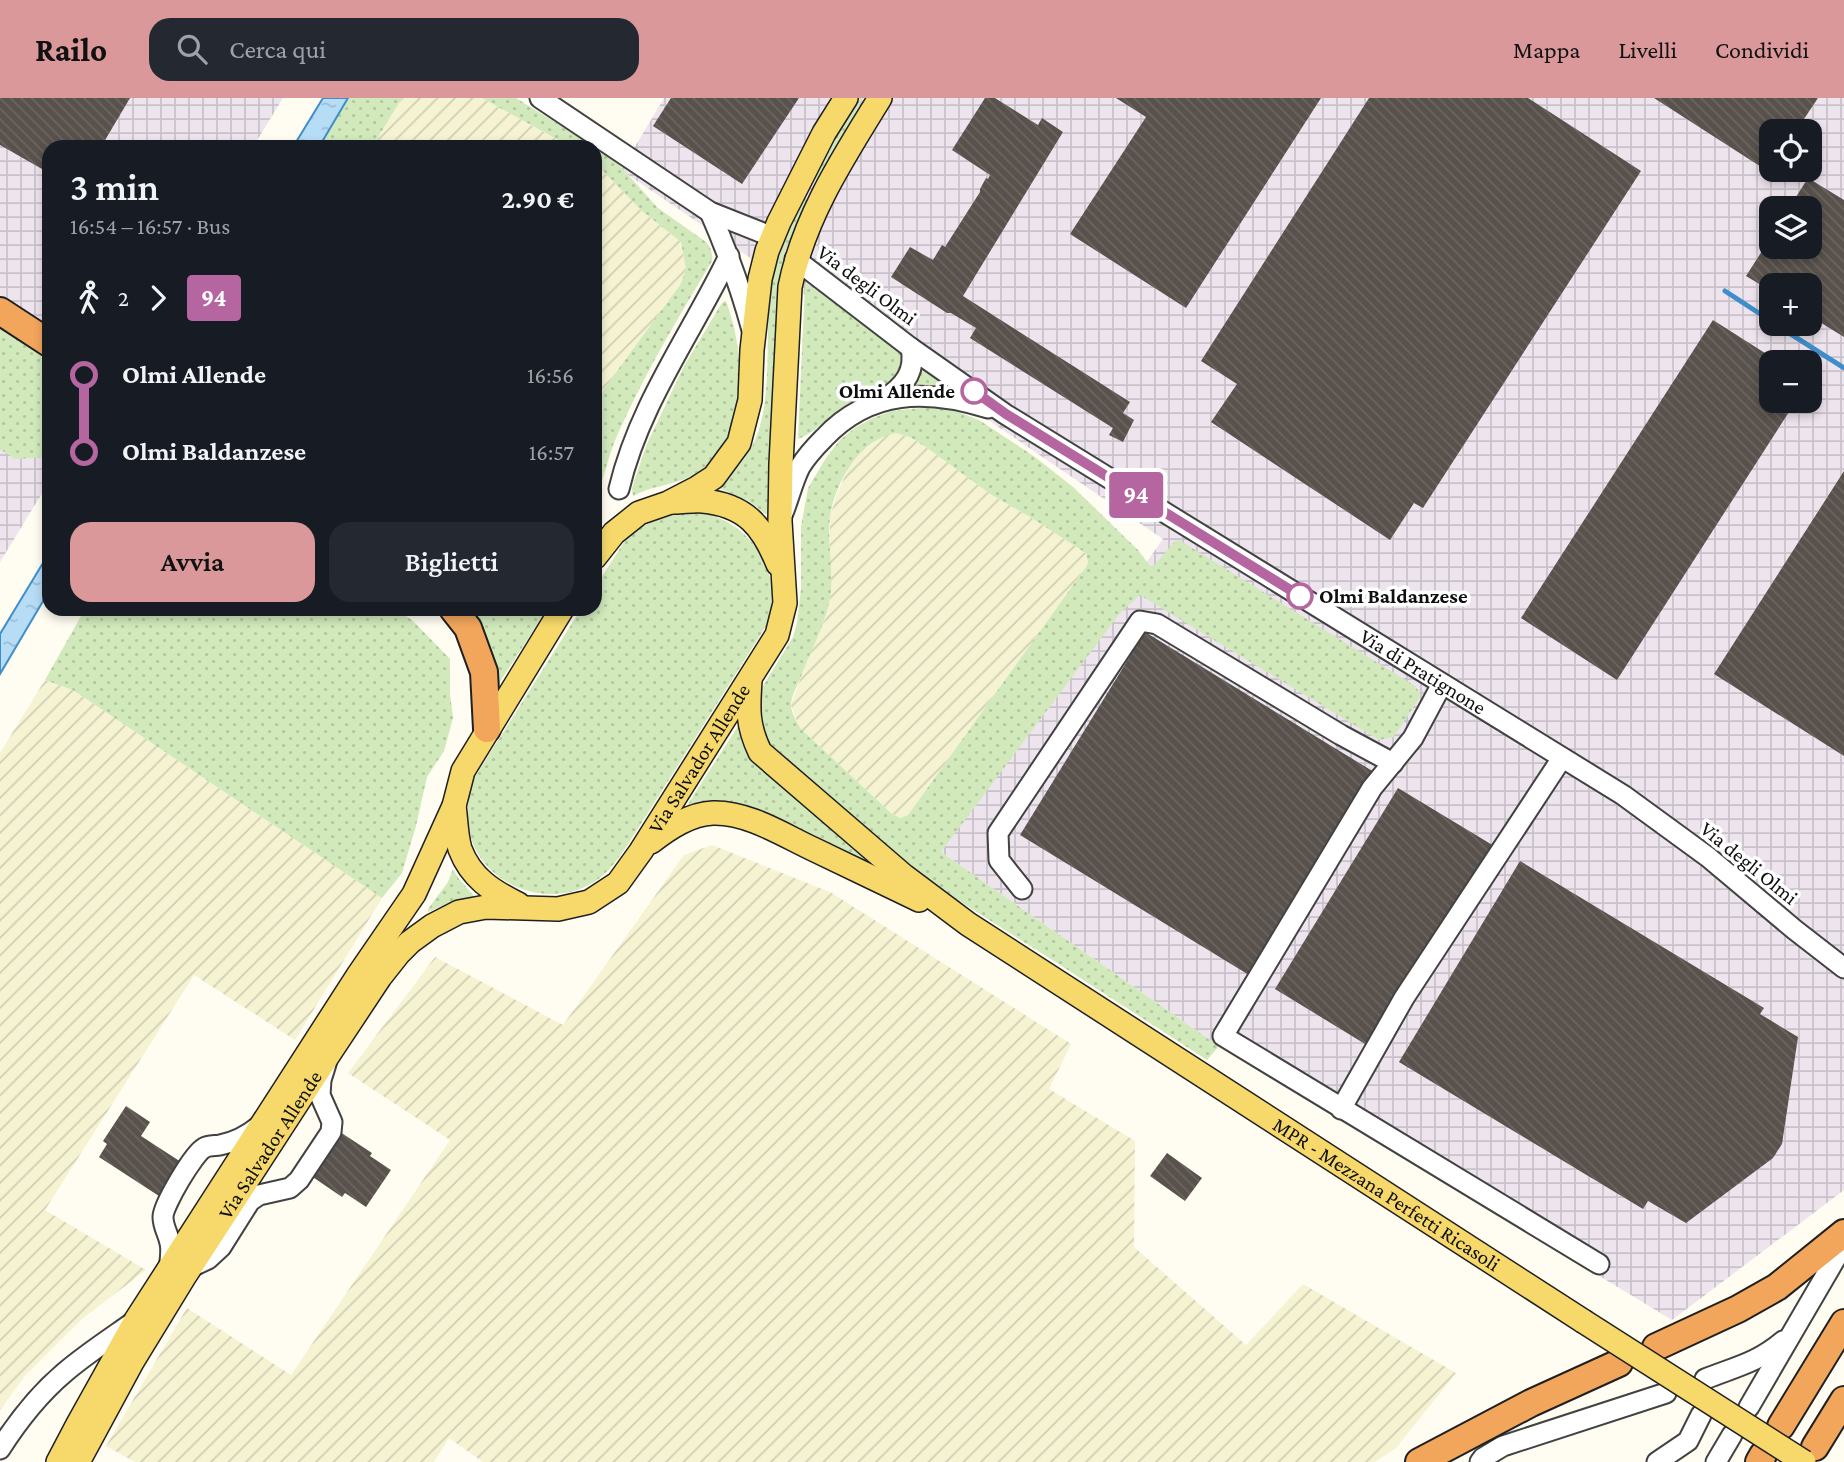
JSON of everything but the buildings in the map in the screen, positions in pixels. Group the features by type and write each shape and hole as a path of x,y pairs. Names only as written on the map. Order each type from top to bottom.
{"highway":[{"path":"0,311 42,338"},
{"path":"459,616 468,628 484,672 487,729"},
{"path":"1656,1347 1738,1309 1777,1287 1844,1233"},
{"path":"1781,1426 1844,1324"},
{"path":"1419,1462 1531,1403 1619,1363"},
{"path":"1810,1455 1844,1400"}],"main road":[{"path":"773,237 824,133 846,98"},
{"path":"795,259 830,178 880,98"},
{"name":"Via Salvador Allende","path":"602,548 614,533 639,513 668,503 713,477 739,443 750,400 760,279 773,237"},
{"name":"Via Salvador Allende","path":"58,1462 136,1320 180,1268 399,953 432,926 459,912 486,907 558,909 589,902 618,883 750,680 777,635 785,603 780,521 781,464 789,296 795,259"},
{"name":"Via Salvador Allende","path":"668,503 702,500 730,507 754,521 769,542 782,574"},
{"name":"Via Salvador Allende","path":"78,1462 180,1268 264,1120 414,894 454,806 463,771 558,616"},
{"name":"MPR - Mezzana Perfetti Ricasoli","path":"750,680 751,734 760,752 904,876 968,923 1583,1321 1810,1455"},
{"name":"Via Salvador Allende","path":"454,806 460,848 474,873 491,891 524,908"},
{"name":"MPR - Mezzana Perfetti Ricasoli","path":"641,851 667,830 686,820 711,813 735,815 778,832 968,923"}],"street":[{"path":"540,98 710,212 773,237"},
{"path":"710,212 729,256 754,337"},
{"path":"619,489 624,466 643,416 715,287 729,256"},
{"name":"Via degli Olmi","path":"795,259 911,348 1006,414 1116,482"},
{"name":"Via degli Olmi","path":"780,521 800,467 817,445 847,417 897,391 906,380 913,358 911,348"},
{"name":"Via degli Olmi","path":"881,401 910,396 933,396 963,400 1006,414"},
{"name":"Via di Pratignone","path":"1116,482 1623,795"},
{"path":"1022,889 999,860 998,834 1140,621 1157,624 1341,735 1393,763"},
{"path":"1443,684 1413,738 1372,788 1223,1036 1598,1264"},
{"path":"1341,1109 1404,998 1562,758"},
{"name":"Via degli Olmi","path":"1623,795 1708,857 1844,968"},
{"path":"264,1120 250,1134 235,1141 205,1147 197,1153 168,1199 163,1213 164,1227 180,1268 208,1259 221,1247 250,1201 259,1195 290,1188 299,1180 331,1132 332,1122 320,1095 321,1080 331,1051"},
{"path":"1749,1407 1844,1244"},
{"name":"Via Salvador Allende","path":"0,1449 41,1394 64,1373 136,1320"},
{"path":"1716,1379 1770,1352 1792,1334"},
{"path":"1480,1462 1503,1446 1666,1393"},
{"path":"1657,1462 1688,1441 1701,1415"},
{"path":"1707,1462 1724,1448"}],"shaded area":[{"path":"0,98 283,98 257,140 42,140 42,493 0,562"},
{"path":"402,98 482,98 558,140 376,140"},
{"path":"664,98 1844,98 1844,1190 1672,1320 1210,1040 941,852 1163,539 621,170"},
{"path":"602,170 642,211 681,242 686,270 680,285 602,393"},
{"path":"896,433 910,437 990,494 1081,550 1086,554 1088,562 908,815 900,818 891,813 801,729 791,705 809,654 826,617 830,600 830,517 836,496 850,464 861,452 883,435"},
{"path":"45,680 73,690 382,898 295,1040 194,975 45,1210 146,1270 82,1319 24,1377 0,1410 0,753"},
{"path":"712,845 830,892 1071,1044 1049,1089 1135,1141 1134,1247 1246,1345 1303,1284 1456,1373 1396,1448 1375,1462 483,1462 449,1438 434,1462 135,1462 106,1446 187,1308 291,1375 450,1140 348,1073 435,957 563,1025 684,855"}],"green space":[{"path":"348,98 402,98 376,140 323,140"},
{"path":"482,98 516,98 584,140 558,140"},
{"path":"857,98 863,98 818,180 813,178"},
{"path":"602,151 613,158 658,208 706,242 712,254 712,261 631,405 613,445 602,480 602,393 680,285 686,270 681,242 642,211 602,170"},
{"path":"802,201 806,202 784,254 779,282 768,513 765,514 749,501 721,489 721,486 748,453 761,423 767,385 769,304 773,275 783,242"},
{"path":"805,284 889,339 904,352 901,372 896,380 852,401 812,432 798,439"},
{"path":"726,301 735,330 740,375 737,404 727,442 714,460 694,474 633,496 632,488 646,446 684,366 720,306"},
{"path":"0,327 42,355 42,457 15,459 0,449"},
{"path":"921,363 959,391 946,387 912,387"},
{"path":"930,407 953,410 979,420 1035,457 1073,487 1138,550 1150,566 1153,567 1175,541 1179,540 1415,686 1420,693 1393,737 1379,740 1140,595 1120,613 941,852 1220,1045 1207,1060 923,878 777,758 762,739 758,694 793,637 797,623 801,589 801,527 808,488 840,440 856,427 892,411","holes":["896,433 910,437 990,494 1081,550 1086,554 1088,562 908,815 900,818 891,813 801,729 791,705 829,604 830,517 837,490 851,464 871,444"]},
{"path":"679,513 706,514 733,526 745,535 762,557 768,571 772,602 766,626 610,869 594,882 557,894 537,893 519,888 502,879 487,866 476,850 467,817 475,777 577,616 602,616 602,576 631,534 654,520"},
{"path":"81,616 406,616 450,659 453,718 444,751 427,777 402,873 382,898 73,690 45,680"},
{"path":"468,616 542,616 496,688"},
{"path":"742,720 904,883 690,807 688,804"},
{"path":"453,869 474,896 428,912 448,882"}],"water":[{"path":"323,98 348,98 323,140 297,140"},
{"path":"42,565 42,603 0,674 0,634"}],"waterway":[{"path":"1725,291 1759,313"},
{"path":"1794,336 1844,368"}],"bus line":[{"name":"94","path":"974,391 1006,414 1300,596"}],"place":[{"name":"Olmi Allende","path":"974,391"},
{"name":"Olmi Baldanzese","path":"1300,596"}]}
